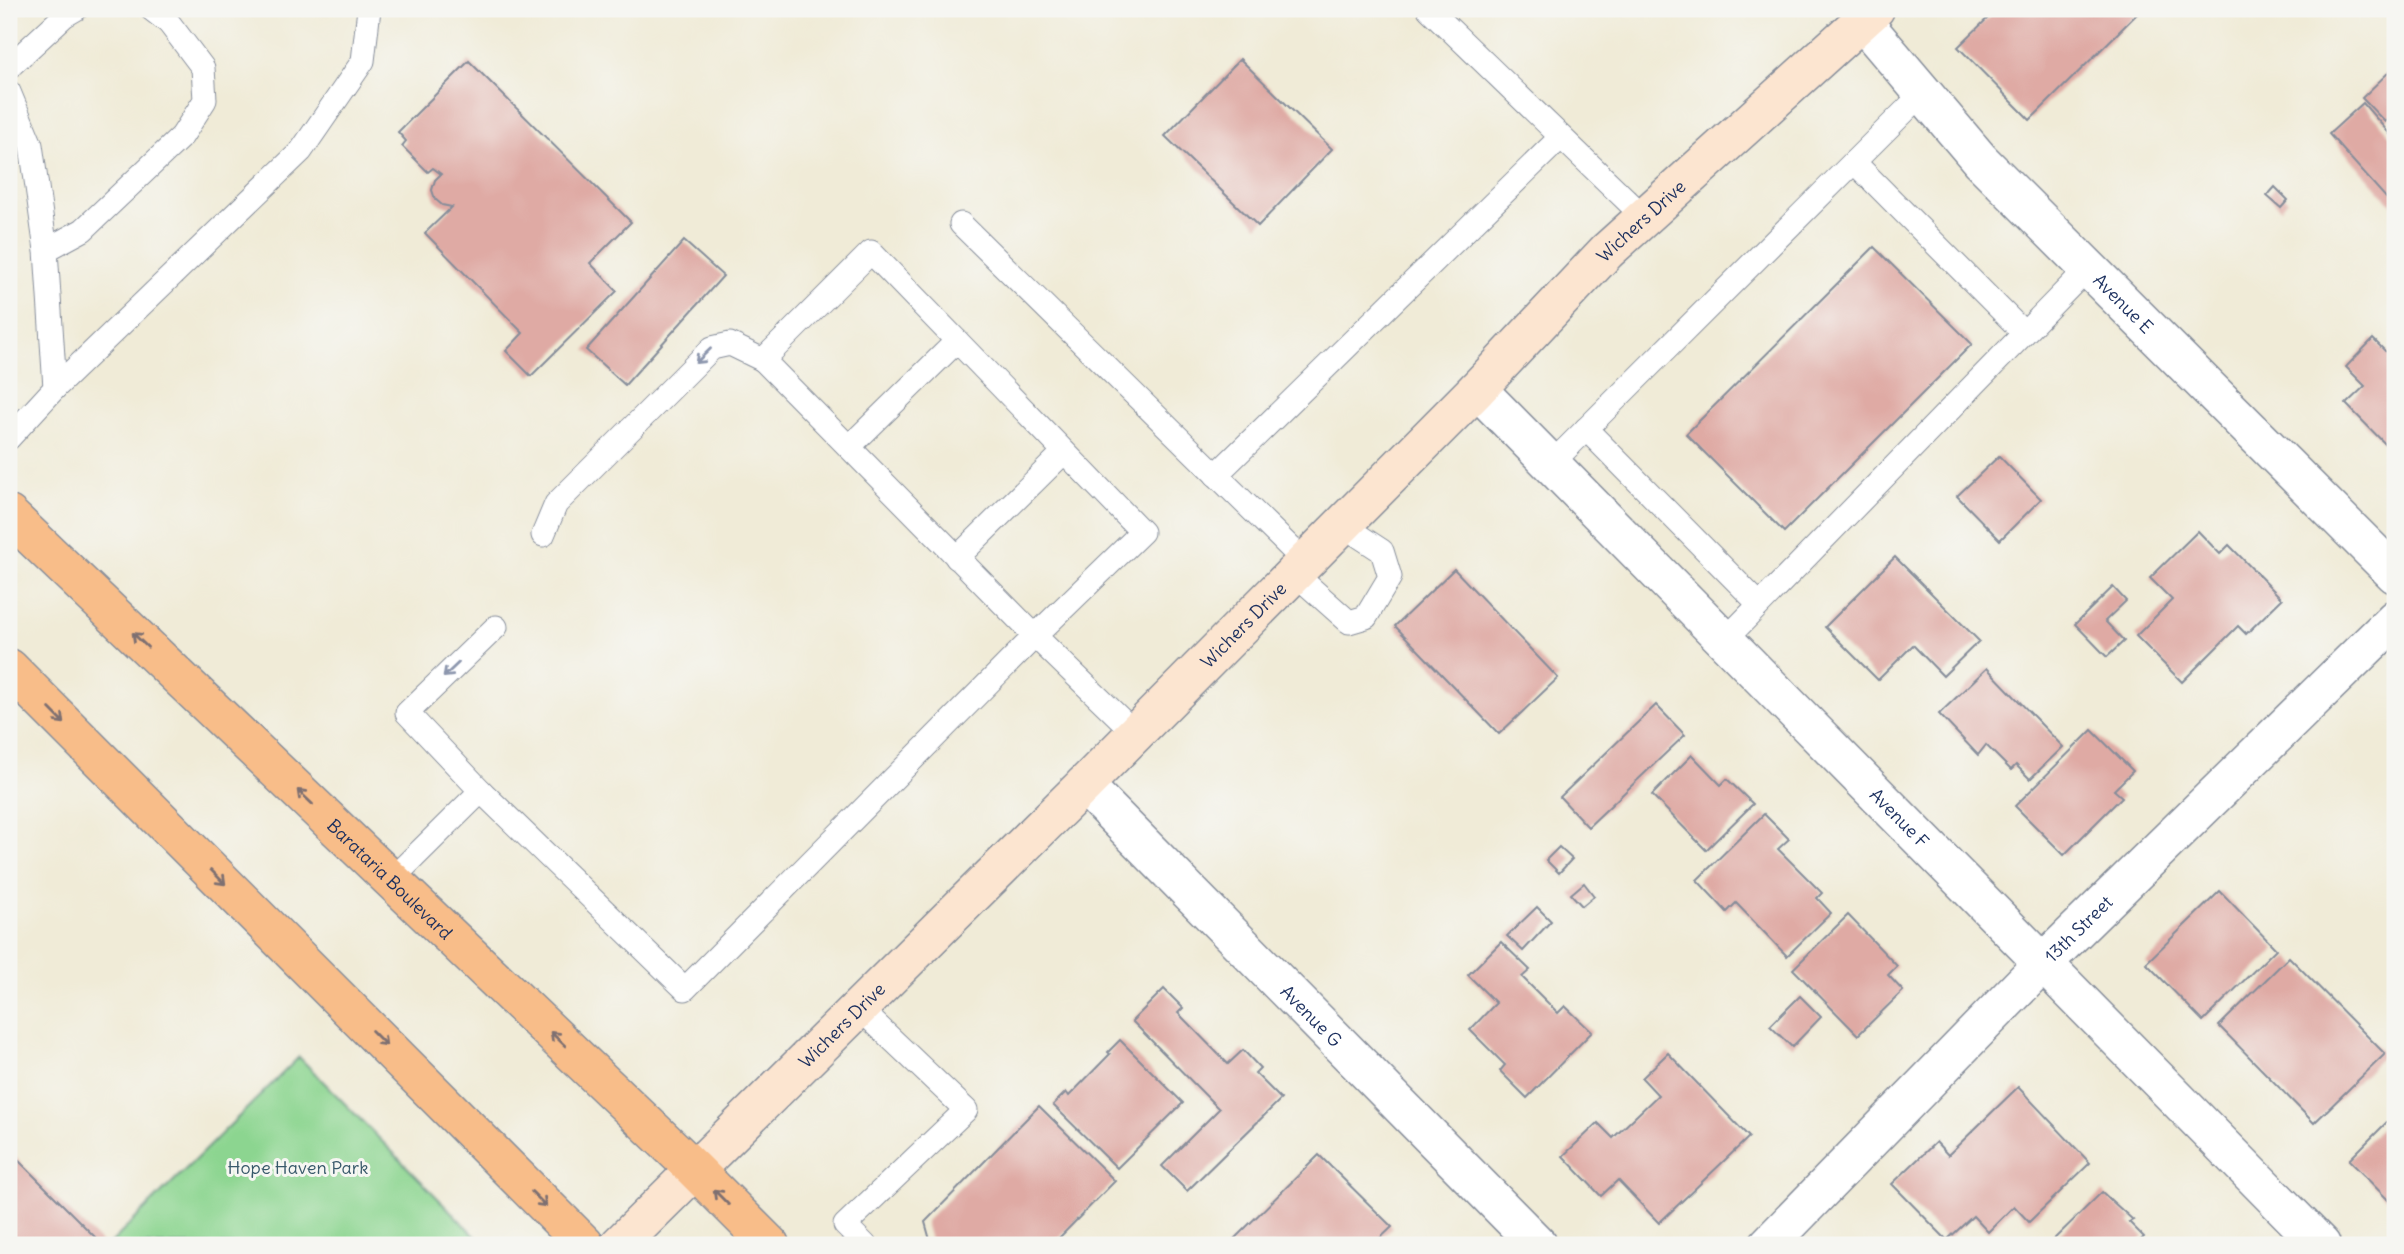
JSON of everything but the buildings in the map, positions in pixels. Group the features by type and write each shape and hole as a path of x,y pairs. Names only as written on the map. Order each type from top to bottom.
{"main road":[{"name":"Barataria Boulevard","path":"9,515 694,1169 770,1245"},
{"path":"9,668 586,1245"}],"street":[{"name":"Avenue E","path":"1868,15 1923,93 1980,160 2395,574"},
{"name":"Wichers Drive","path":"619,1245 1084,785 1477,389 1607,251 1868,15"},
{"name":"Avenue F","path":"1477,389 2321,1245"},
{"name":"13th Street","path":"1768,1245 2043,963 2395,619"},
{"name":"Avenue G","path":"1084,785 1538,1245"}],"lane":[{"path":"9,67 64,16 76,9"},
{"path":"46,250 83,230 182,136 205,100 203,68 169,23 151,9"},
{"path":"9,438 55,388 301,151 363,61 369,9"},
{"path":"1429,9 1645,218"},
{"path":"9,92 31,145 46,250 55,388"},
{"path":"1551,464 1923,93"},
{"path":"1216,475 1561,137"},
{"path":"1854,162 2024,333"},
{"path":"961,224 1216,475 1349,622 1366,617 1390,578 1382,551 1342,525"},
{"path":"496,627 407,713 481,792 685,989 1034,636 1142,532 871,252 763,360"},
{"path":"1725,640 2088,268"},
{"path":"849,447 957,341"},
{"path":"543,535 556,504 712,348 730,344 763,360 1034,636 1135,733"},
{"path":"1586,429 1759,604"},
{"path":"957,558 1065,452"},
{"path":"391,880 481,792"},
{"path":"858,1007 966,1110 845,1224 865,1245"}],"green space":[{"name":"Hope Haven Park","path":"299,1057 484,1245 109,1245"}]}
